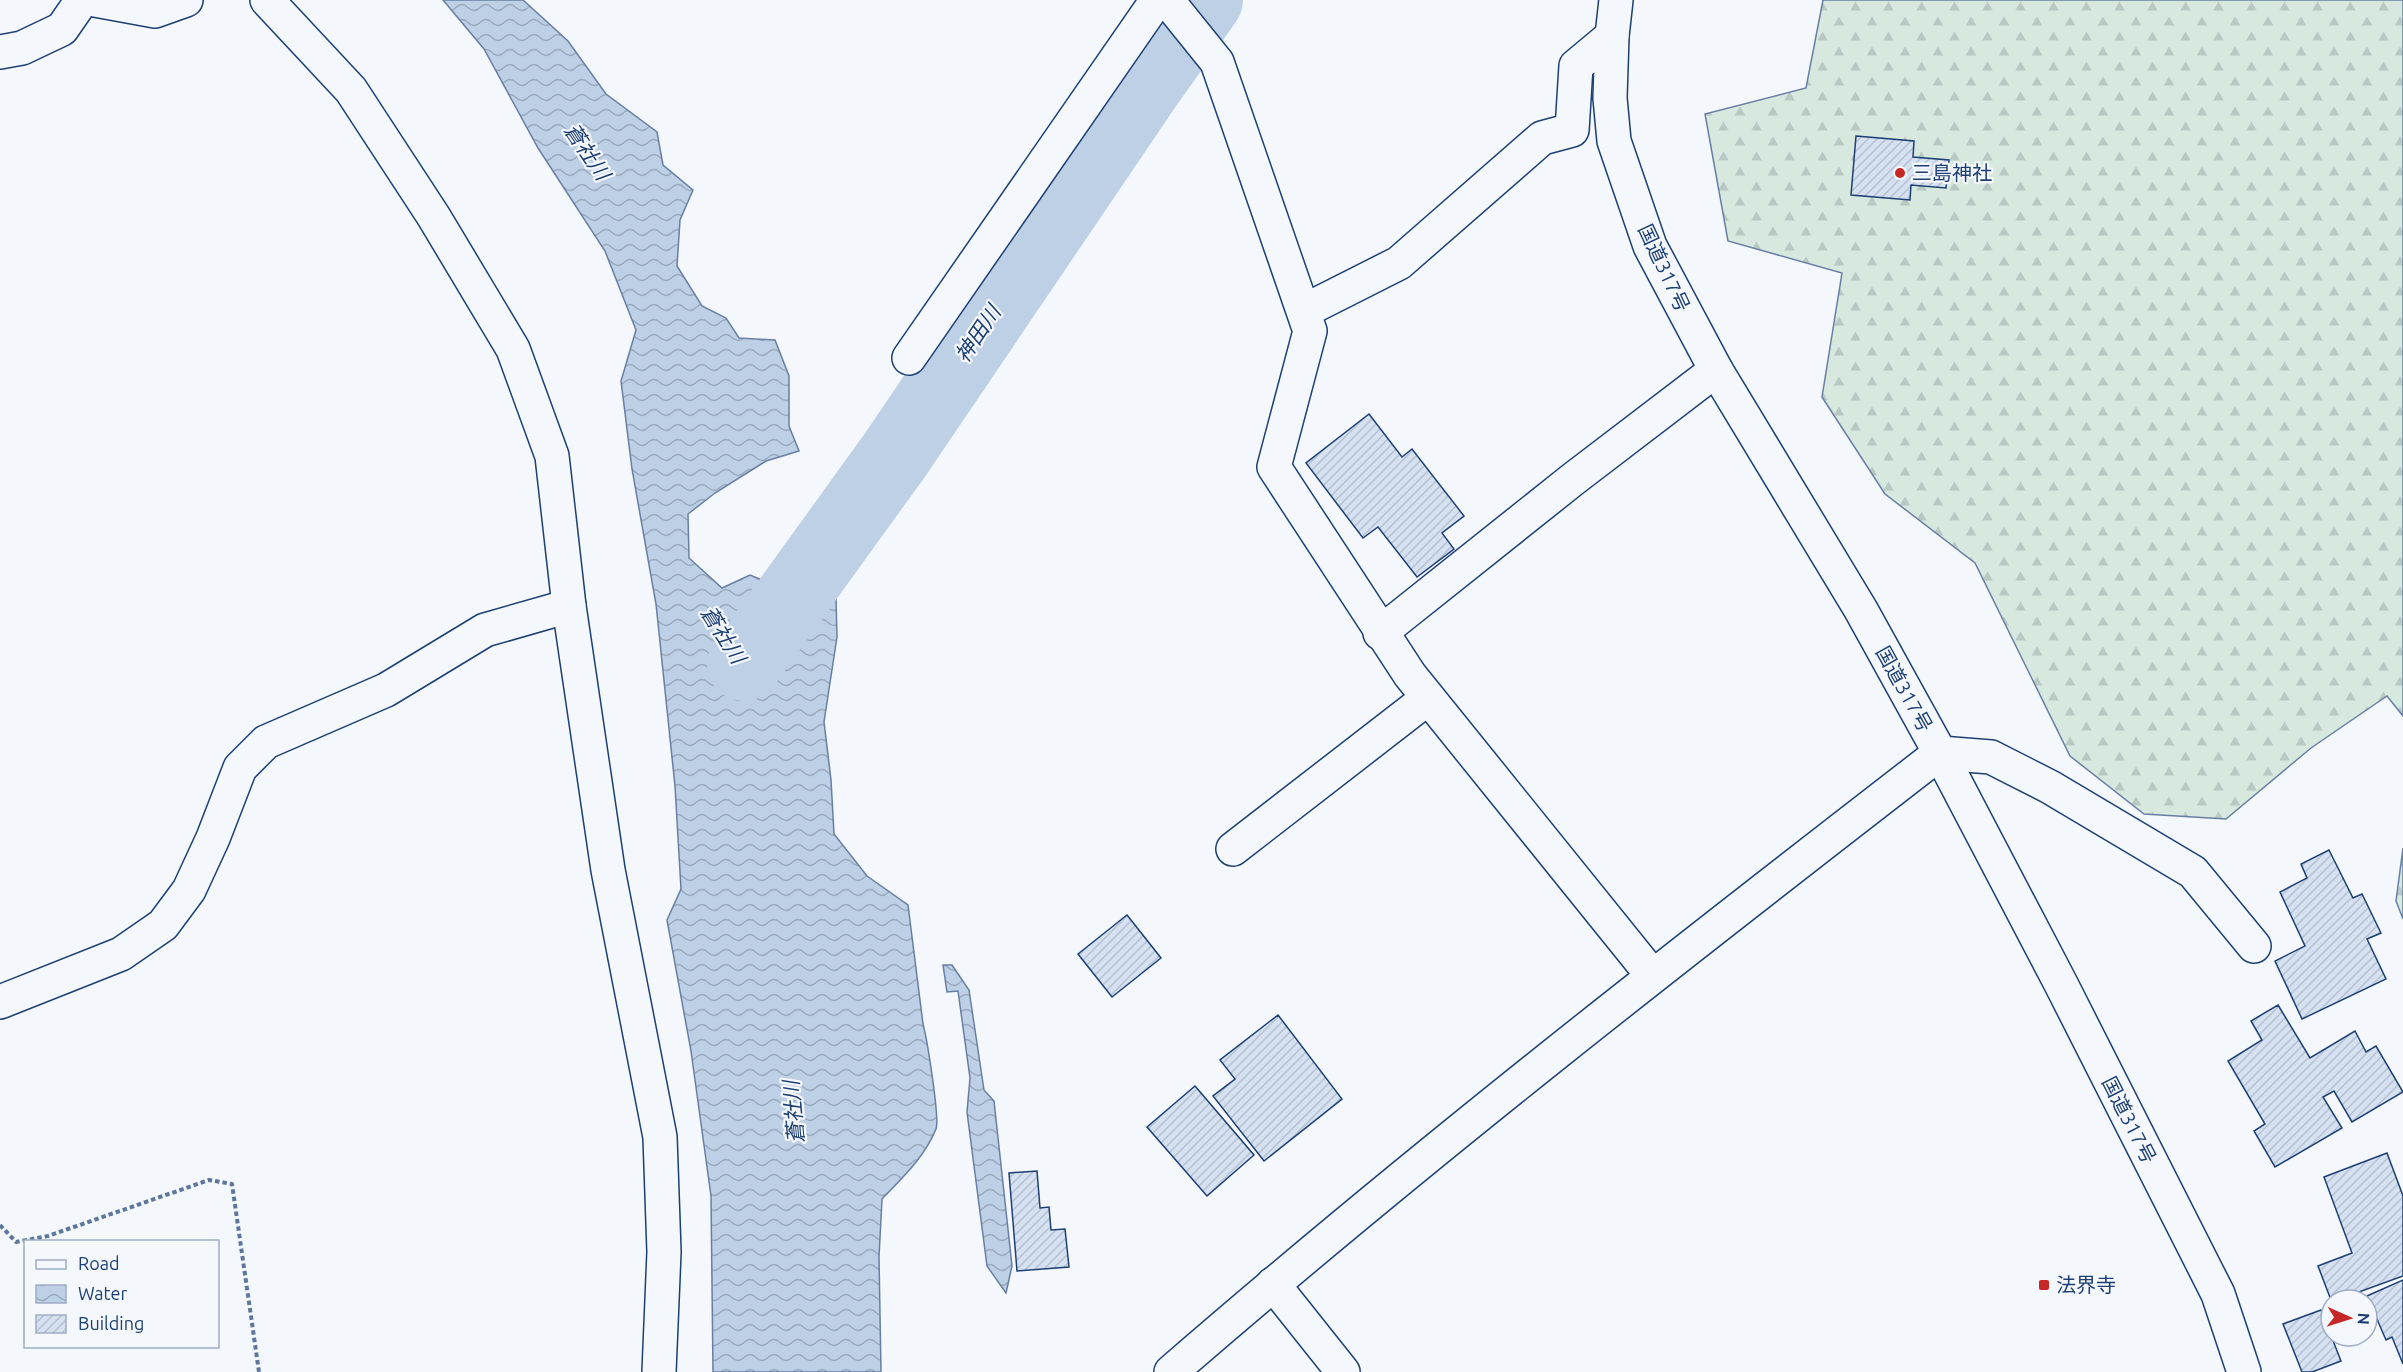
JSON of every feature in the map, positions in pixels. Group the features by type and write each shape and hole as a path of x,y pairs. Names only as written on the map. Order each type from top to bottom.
{"main road":[{"path":"0,52 22,48 62,30 82,0"},
{"path":"95,0 155,11 184,3 186,0"},
{"path":"267,0 351,90 434,217 513,349 552,456 569,606 608,870 660,1137 664,1252 659,1372"},
{"path":"909,358 1157,0"},
{"path":"1167,0 1217,62 1310,331 1274,467 1380,633 1428,698 1652,975"},
{"name":"国道317号","path":"1616,0 1610,98 1614,141 1650,246 1716,370 1861,610 1940,753 2061,984 2218,1294 2244,1372"},
{"path":"1304,311 1399,263 1542,138 1572,130 1576,66 1612,36"},
{"path":"1380,633 1572,480 1716,370"},
{"path":"0,1002 121,954 163,925 189,890 213,838 240,768 266,742 386,690 485,630 569,606"},
{"path":"1233,849 1428,698"},
{"path":"1171,1372 1273,1284 1652,975 1940,753 1991,757 2050,787 2193,872 2254,946"},
{"path":"1273,1284 1343,1372"}],"path":[{"path":"27,1240 48,1236 209,1180 232,1184 259,1372"},
{"path":"0,1225 16,1242 24,1241"}],"green space":[{"path":"1823,0 2403,0 2403,716 2387,696 2311,748 2226,819 2144,814 2070,756 1975,563 1885,494 1822,397 1842,273 1728,241 1705,114 1806,88"},
{"path":"2403,848 2403,919 2396,901"}],"water":[{"name":"蒼社川","path":"443,0 523,0 568,41 606,94 657,132 663,165 693,190 680,220 677,266 702,306 726,318 739,338 775,340 789,376 789,426 799,451 766,461 715,493 688,514 689,558 722,588 750,575 816,603 836,598 837,637 824,722 831,780 834,834 867,876 908,905 937,1122 936,1129 925,1149 912,1167 882,1199 879,1257 881,1372 713,1372 711,1196 691,1051 667,920 681,889 675,786 656,604 632,469 621,381 636,330 605,251 538,148 484,49"},
{"path":"943,965 952,965 969,990 984,1090 994,1101 1012,1266 1006,1293 987,1266 967,1112 970,1078 958,991 947,992"}],"building":[{"name":"三島神社","path":"1856,136 1914,141 1913,157 1949,160 1946,188 1911,185 1910,200 1851,195"},
{"path":"1369,414 1402,457 1412,449 1464,516 1442,533 1454,549 1417,577 1378,527 1363,538 1306,463"},
{"path":"2329,850 2353,898 2362,894 2381,933 2367,939 2386,979 2302,1019 2275,961 2305,946 2280,892 2307,878 2301,864"},
{"path":"1127,915 1161,958 1112,997 1078,954"},
{"path":"2278,1005 2310,1058 2355,1031 2366,1052 2376,1046 2403,1092 2352,1122 2334,1091 2323,1097 2342,1128 2275,1167 2254,1131 2265,1124 2228,1061 2262,1040 2251,1021"},
{"path":"1278,1015 1342,1099 1264,1161 1213,1096 1235,1079 1220,1060"},
{"path":"1195,1086 1254,1155 1207,1196 1147,1127"},
{"path":"2387,1153 2403,1196 2403,1276 2370,1288 2326,1288 2318,1266 2352,1253 2324,1177"},
{"path":"1037,1171 1040,1208 1049,1207 1051,1230 1065,1229 1069,1267 1017,1271 1009,1173"},
{"path":"2403,1280 2403,1364 2392,1337 2386,1340 2379,1324 2379,1291"},
{"path":"2319,1311 2319,1348 2336,1348 2341,1361 2312,1372 2302,1372 2283,1324"}],"waterway":[{"name":"神田川","path":"744,664 895,455 1147,83 1206,0"}],"place":[{"name":"三島神社","path":"1900,173"},
{"name":"法界寺","path":"2044,1285"}]}
